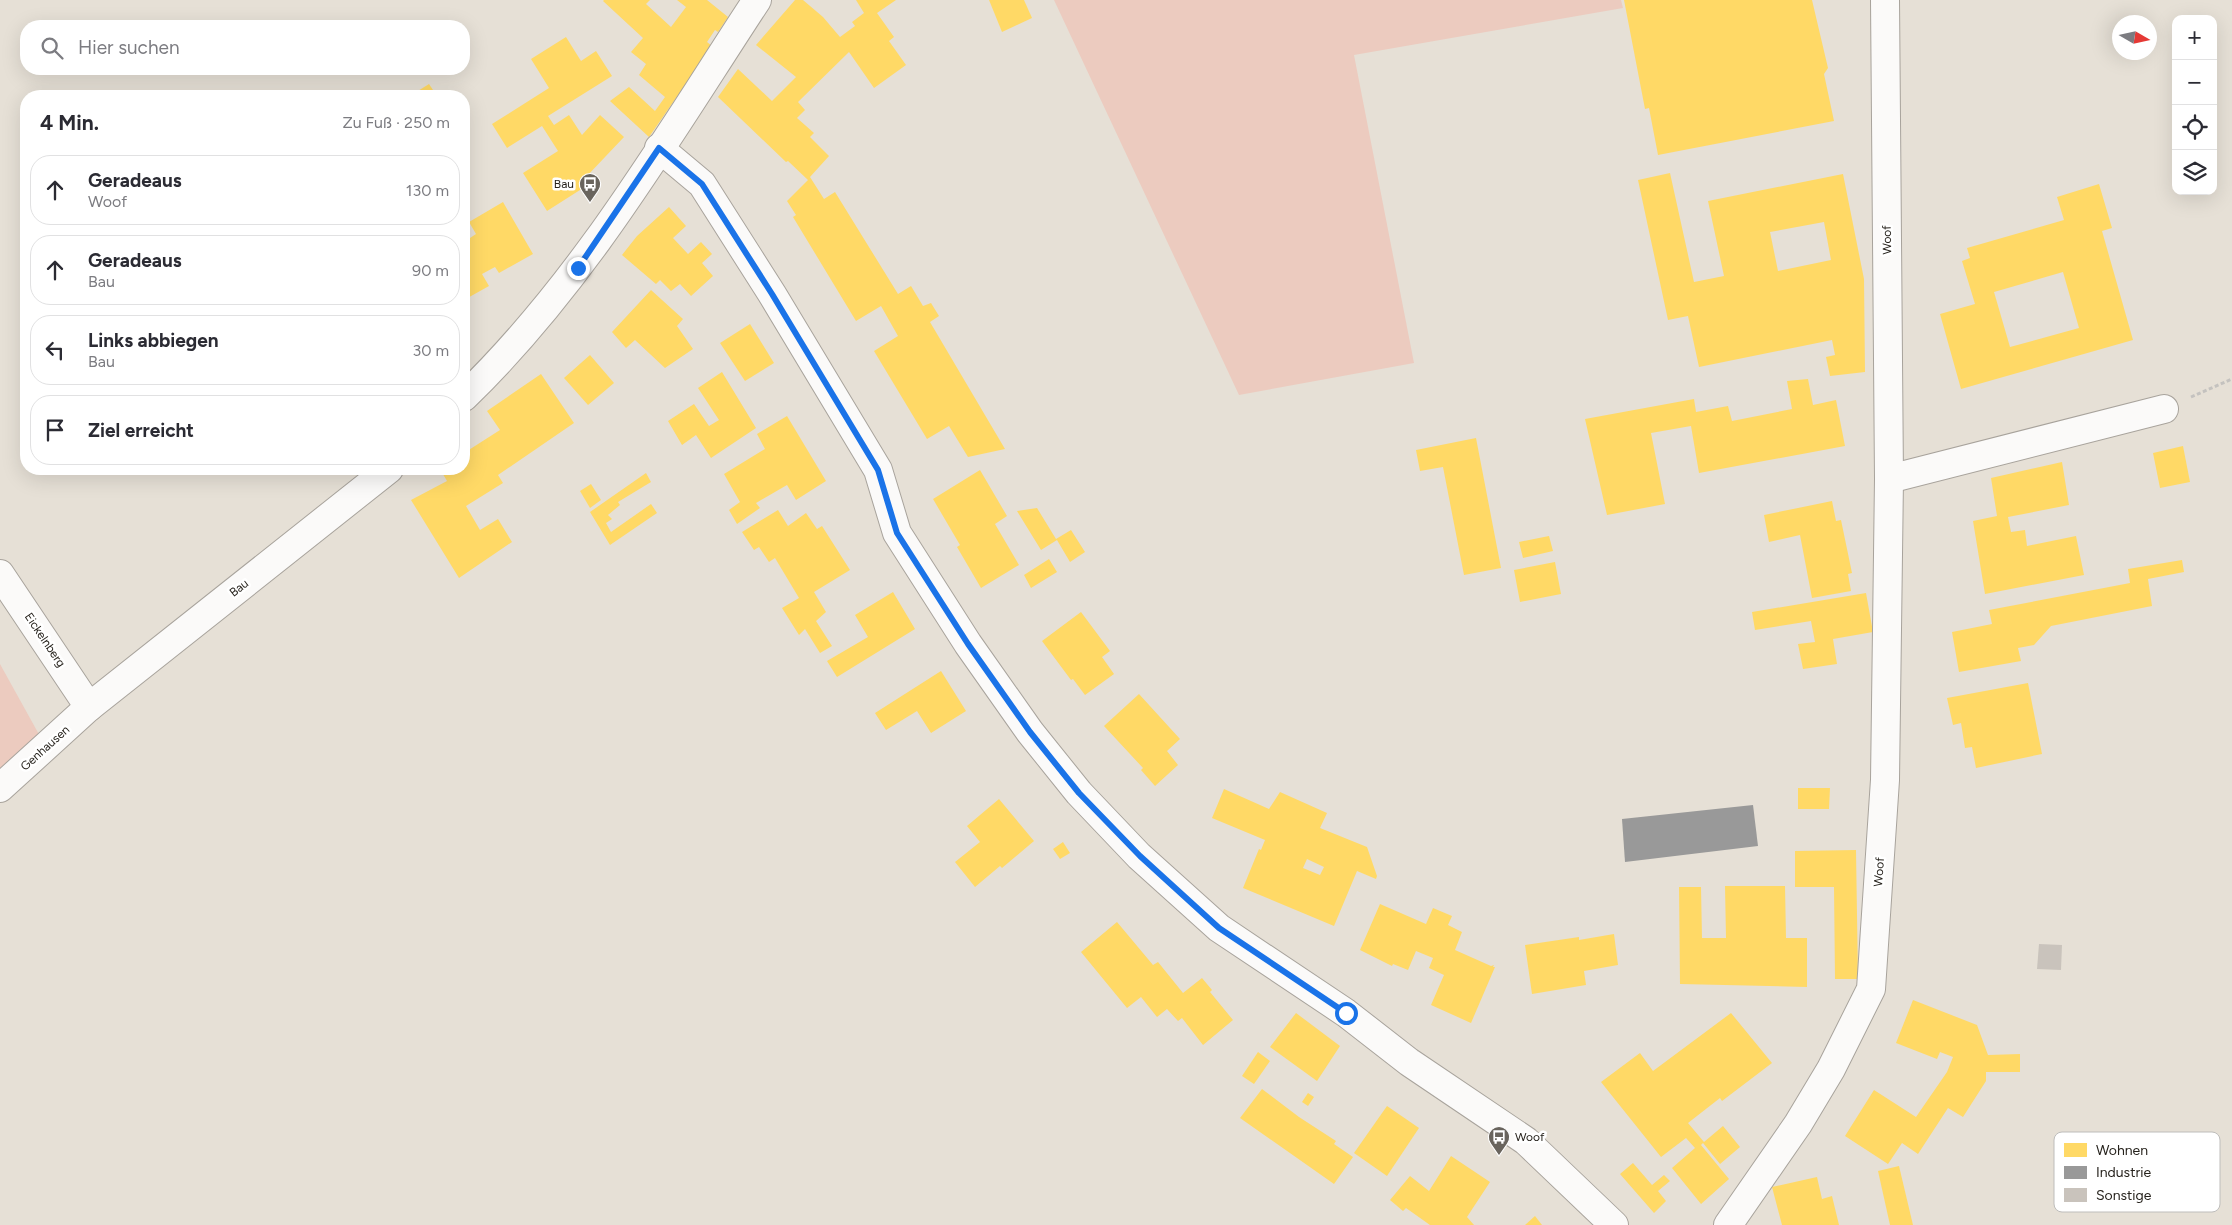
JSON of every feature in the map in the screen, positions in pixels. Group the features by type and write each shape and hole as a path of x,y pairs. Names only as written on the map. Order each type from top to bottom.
{"street":[{"path":"470,391 578,268 757,0"},
{"name":"Woof","path":"1728,1225 1798,1124 1831,1069 1871,990 1885,780 1889,479 1885,0"},
{"path":"659,148 702,184 772,294 878,470 897,533 968,644 1030,732 1079,793 1140,856 1219,928 1346,1013 1409,1062 1526,1141 1614,1225"},
{"path":"1889,479 2164,409"},
{"name":"Bau","path":"89,707 381,475"},
{"name":"Eickelnberg","path":"0,574 89,707"},
{"name":"Genhausen","path":"0,788 89,707"}],"path":[{"path":"2164,409 2232,379"}],"shaded area":[{"path":"1054,0 1621,0 1623,8 1354,55 1414,363 1239,395"},
{"path":"0,664 41,738 0,774"}],"building: Wohnen":[{"path":"604,0 650,0 646,4 671,27 686,7 677,0 707,0 728,17 718,32 715,30 707,42 712,46 649,137 610,101 629,87 655,111 665,97 639,75 646,64 631,52 643,38"},
{"path":"795,0 803,0 823,17 840,37 855,26 852,22 864,13 856,0 896,0 877,13 894,37 889,41 906,65 874,88 849,52 798,102 805,110 797,118 814,133 810,137 829,156 810,177 824,199 835,192 898,294 911,286 923,306 931,303 939,316 930,322 1005,449 968,457 949,426 927,439 874,351 898,336 881,306 856,321 793,217 796,215 787,201 808,180 788,161 786,162 718,97 738,69 772,101 796,77 756,45"},
{"path":"989,0 1024,0 1032,18 1002,32"},
{"path":"1624,0 1812,0 1828,68 1824,74 1834,121 1658,155 1649,108 1645,109"},
{"path":"566,37 581,61 596,51 612,76 548,116 554,125 569,115 582,135 600,115 624,137 587,176 591,183 547,211 523,173 558,151 542,126 507,148 492,124 549,88 531,59"},
{"path":"429,84 433,90 420,90"},
{"path":"1670,173 1694,282 1724,276 1708,201 1843,174 1864,279 1865,372 1830,376 1826,357 1835,355 1832,340 1699,367 1688,316 1668,320 1638,180","holes":["1824,222 1831,260 1778,271 1770,232"]},
{"path":"2099,184 2112,228 2102,231 2133,340 1961,389 1940,314 1975,304 1962,261 1970,258 1967,248 2064,220 2057,197","holes":["2063,272 2079,328 2010,347 1994,292"]},
{"path":"503,202 533,254 499,273 495,267 482,274 489,286 470,297 470,238 476,234 470,221"},
{"path":"669,207 686,226 673,238 688,254 701,242 712,254 702,263 713,276 691,296 680,284 671,291 660,280 656,284 622,255 637,236"},
{"path":"651,290 683,319 677,326 693,349 665,368 635,340 626,348 612,332"},
{"path":"750,324 774,363 745,381 720,343"},
{"path":"590,355 614,383 588,405 564,378"},
{"path":"722,372 756,428 711,458 696,435 682,445 668,421 694,404 709,426 719,420 698,388"},
{"path":"541,374 574,423 498,475 503,483 466,506 480,530 498,519 512,542 459,578 411,500 447,481 444,475 470,475 470,449 500,430 487,411"},
{"path":"1808,379 1813,405 1836,400 1845,446 1699,473 1691,426 1651,433 1665,504 1607,515 1585,419 1694,399 1696,412 1728,406 1732,421 1792,409 1787,381"},
{"path":"787,416 826,481 796,500 787,485 756,503 760,508 737,524 729,510 740,502 724,474 765,449 757,434"},
{"path":"1476,438 1501,568 1464,575 1443,467 1420,471 1416,450"},
{"path":"2183,446 2190,482 2160,488 2153,453"},
{"path":"2062,462 2069,505 2008,517 2011,532 2025,530 2027,546 2076,536 2084,575 1985,594 1973,521 1997,516 1991,478"},
{"path":"980,470 1007,516 995,524 1019,565 981,588 957,547 960,545 933,499"},
{"path":"646,473 651,482 618,502 620,505 608,515 612,519 606,523 611,532 651,504 657,513 610,545 590,512"},
{"path":"591,484 601,500 590,508 580,491"},
{"path":"1832,501 1836,521 1841,520 1852,573 1848,574 1851,591 1812,598 1800,535 1769,542 1764,515"},
{"path":"1037,508 1056,539 1071,530 1085,552 1070,562 1057,540 1041,550 1017,511"},
{"path":"778,510 788,526 806,513 817,529 822,526 850,570 814,592 826,612 816,621 832,646 820,653 805,629 799,635 782,608 799,598 775,558 769,562 759,547 754,550 742,532"},
{"path":"1549,536 1553,551 1523,558 1519,542"},
{"path":"1049,559 1057,572 1031,588 1024,575"},
{"path":"2182,560 2184,572 2148,579 2152,606 2051,626 2034,645 2018,648 2021,661 1959,672 1952,632 1992,624 1989,610 2130,583 2128,569"},
{"path":"1555,562 1561,594 1520,602 1514,570"},
{"path":"893,592 915,629 837,677 827,661 868,637 855,615"},
{"path":"1866,593 1873,632 1833,639 1837,664 1803,669 1798,644 1815,642 1811,621 1755,630 1752,612"},
{"path":"1081,612 1110,651 1102,657 1114,674 1085,695 1073,679 1071,680 1042,641"},
{"path":"941,671 966,711 931,733 917,711 886,730 875,713"},
{"path":"2028,683 2042,754 1976,768 1972,747 1965,748 1961,723 1953,725 1947,698"},
{"path":"1139,694 1180,739 1167,751 1178,765 1155,786 1141,770 1143,768 1104,726"},
{"path":"1798,788 1830,788 1829,809 1798,809"},
{"path":"1224,789 1269,809 1280,792 1327,813 1320,828 1367,847 1377,876 1376,879 1357,871 1334,926 1243,888 1259,849 1261,850 1265,840 1212,818","holes":["1307,859 1324,867 1320,875 1303,868"]},
{"path":"999,799 1034,841 1002,868 1000,866 975,887 955,862 980,842 967,826"},
{"path":"1063,842 1070,853 1060,859 1053,849"},
{"path":"1856,850 1858,979 1835,979 1834,887 1795,887 1795,851"},
{"path":"1725,886 1785,886 1786,938 1807,938 1807,987 1680,984 1679,887 1701,887 1702,938 1726,938"},
{"path":"1380,904 1426,924 1433,908 1452,916 1448,925 1462,932 1455,950 1491,966 1494,965 1493,967 1495,967 1471,1023 1431,1005 1444,975 1429,968 1433,958 1416,951 1408,970 1393,964 1392,966 1360,950"},
{"path":"1117,922 1153,965 1158,962 1183,993 1202,978 1212,990 1210,992 1233,1020 1203,1045 1182,1018 1178,1021 1167,1009 1157,1017 1141,997 1127,1008 1081,952"},
{"path":"1614,934 1618,965 1584,971 1586,985 1532,994 1525,945 1579,937 1579,940"},
{"path":"1913,1000 1977,1025 1988,1055 2020,1054 2020,1072 1986,1072 1986,1081 1963,1117 1948,1108 1918,1154 1902,1143 1888,1164 1845,1136 1874,1090 1916,1117 1947,1072 1953,1057 1940,1052 1937,1059 1896,1043"},
{"path":"1296,1013 1340,1046 1317,1081 1270,1047"},
{"path":"1731,1013 1772,1063 1722,1101 1720,1098 1688,1123 1704,1142 1723,1126 1740,1147 1720,1164 1703,1143 1701,1145 1729,1179 1701,1204 1672,1168 1695,1148 1686,1138 1661,1157 1601,1082 1640,1053 1653,1071"},
{"path":"1258,1052 1270,1061 1254,1084 1242,1076"},
{"path":"1262,1089 1299,1117 1336,1141 1334,1144 1353,1157 1334,1184 1240,1118"},
{"path":"1308,1093 1314,1097 1308,1106 1302,1102"},
{"path":"1387,1106 1419,1128 1387,1176 1354,1153"},
{"path":"1451,1156 1490,1182 1467,1217 1474,1225 1430,1225 1406,1208 1403,1211 1390,1200 1410,1176 1429,1191"},
{"path":"1633,1163 1652,1185 1664,1175 1670,1181 1658,1191 1666,1201 1654,1213 1620,1174"},
{"path":"1899,1166 1913,1225 1890,1225 1878,1171"},
{"path":"1817,1177 1822,1199 1832,1196 1839,1225 1782,1225 1772,1187"},
{"path":"1535,1216 1542,1225 1525,1225"}],"building: Industrie":[{"path":"1753,805 1758,846 1625,862 1622,819"}],"building: Sonstige":[{"path":"2039,944 2062,945 2061,970 2037,969"}],"place":[{"name":"Bau","path":"590,203"},
{"name":"Woof","path":"1499,1156"}],"route":[{"path":"578,268 659,148 702,184 772,294 878,470 897,533 968,644 1030,732 1079,793 1140,856 1219,928 1346,1013"}]}
